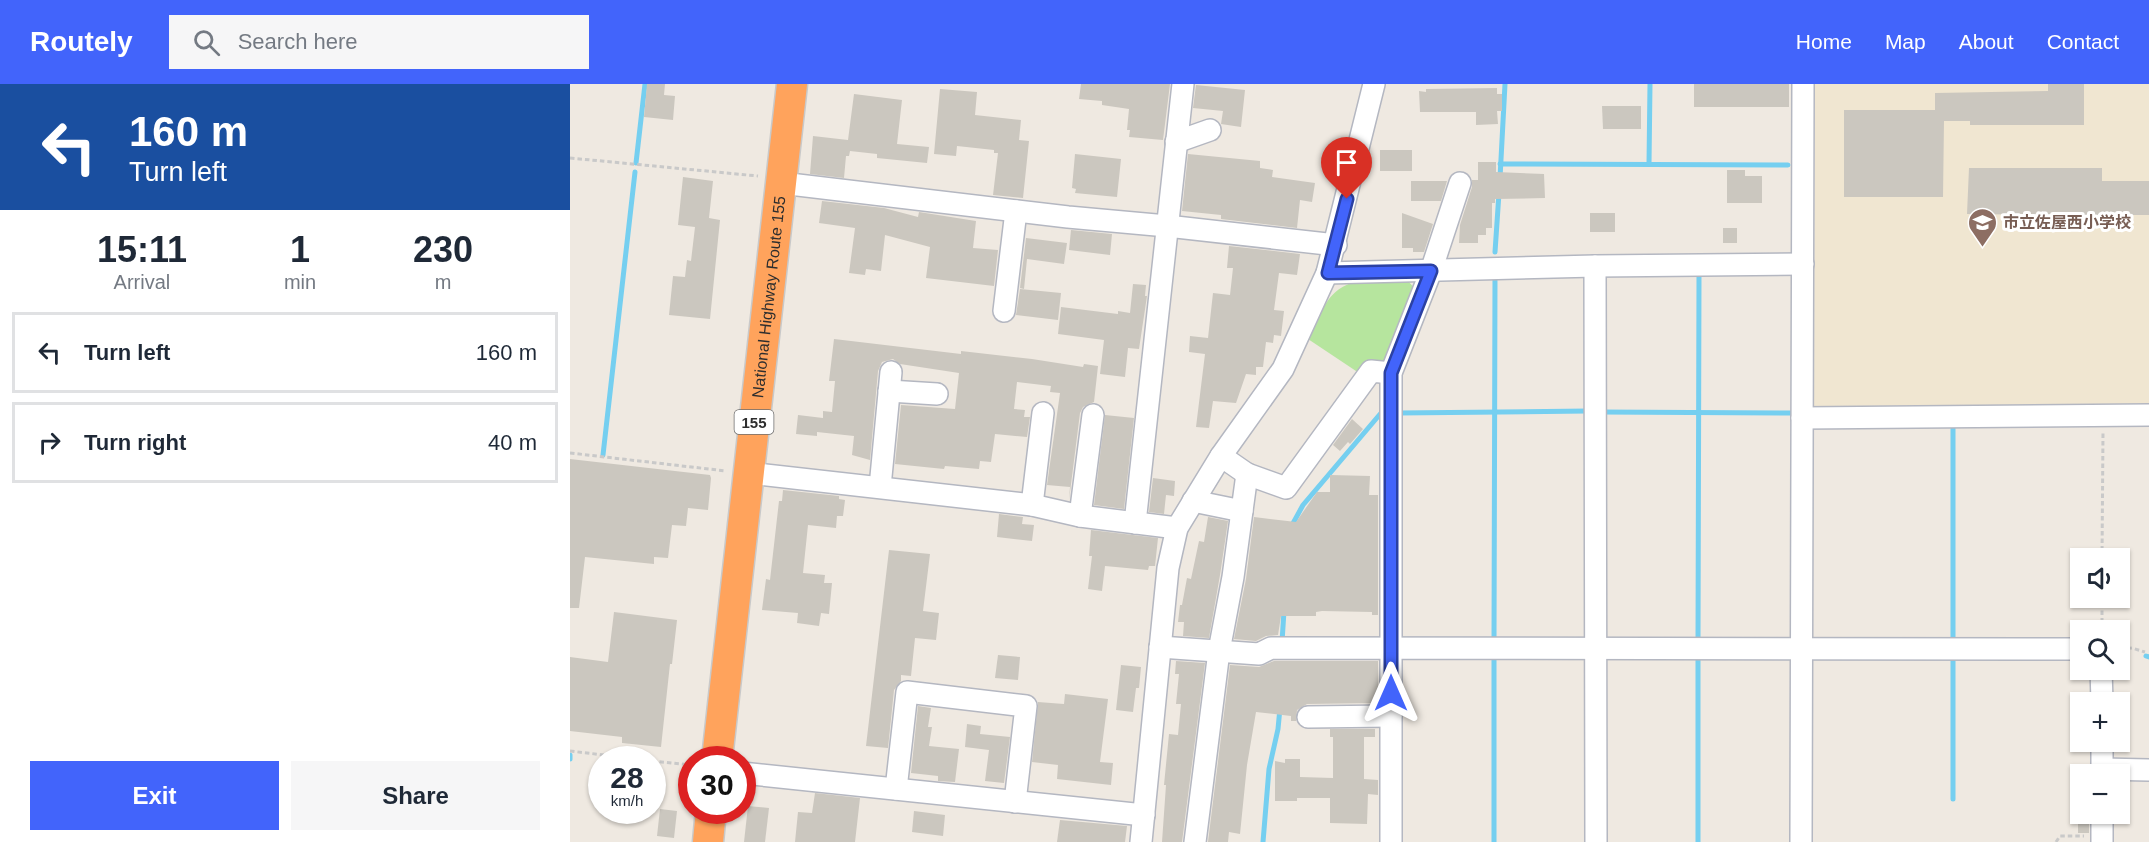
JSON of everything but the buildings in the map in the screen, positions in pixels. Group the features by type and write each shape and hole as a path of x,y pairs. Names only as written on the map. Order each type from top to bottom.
{"highway":[{"name":"National Highway Route 155","path":"718,746 792,84"},
{"path":"708,842 710,824"}],"street":[{"path":"1135,523 1183,84"},
{"path":"1141,842 1168,568 1178,528 1221,456 1283,369 1328,273 1374,84"},
{"path":"1801,842 1803,84"},
{"path":"1176,142 1210,130"},
{"path":"781,181 1016,211 1336,245"},
{"path":"1391,842 1391,373 1431,271 1460,183"},
{"path":"1004,311 1016,211"},
{"path":"1328,273 1595,266 1803,264"},
{"path":"1595,266 1596,842"},
{"path":"1221,456 1247,474 1286,488 1371,371 1391,373"},
{"path":"880,487 890,381 937,394"},
{"path":"1032,505 1043,413"},
{"path":"1080,516 1093,415"},
{"path":"1802,418 2149,416"},
{"path":"749,473 1032,505 1080,516 1178,528"},
{"path":"1195,842 1219,651 1233,578 1247,474"},
{"path":"1193,501 1242,511"},
{"path":"1160,647 1259,654 1271,648 2070,650"},
{"path":"896,789 907,692 1026,706 1015,802"},
{"path":"1308,717 1391,716"},
{"path":"2130,770 2149,770"},
{"path":"756,774 1144,815"},
{"path":"2104,824 2106,840"}],"path":[{"path":"570,158 781,181"},
{"path":"2102,548 2103,416"},
{"path":"570,453 749,473"},
{"path":"2130,648 2145,652"},
{"path":"570,751 588,753"},
{"path":"2056,842 2060,836 2106,840"}],"shaded area":[{"name":"市立佐屋西小学校","path":"1815,84 2149,84 2149,411 1814,410"}],"green space":[{"path":"1358,281 1408,281 1418,292 1392,361 1359,373 1308,339 1321,311 1332,296 1347,284"}],"waterway":[{"path":"636,163 645,84"},
{"path":"1500,178 1505,84"},
{"path":"1649,164 1650,84"},
{"path":"1500,164 1788,165"},
{"path":"603,455 635,172"},
{"path":"1495,252 1499,193"},
{"path":"1698,644 1699,275"},
{"path":"1494,643 1495,276"},
{"path":"1399,413 1588,411"},
{"path":"1291,527 1303,505 1381,413 1385,412"},
{"path":"1601,412 1791,413"},
{"path":"1953,426 1953,644"},
{"path":"1282,642 1284,611"},
{"path":"1953,654 1953,799"},
{"path":"1494,656 1494,842"},
{"path":"1698,657 1698,842"},
{"path":"1263,842 1269,769 1280,708"}],"place":[{"name":"市立佐屋西小学校","path":"1982,248"}],"route":[{"path":"1347,199 1328,273 1431,271 1391,373 1391,693"}]}
